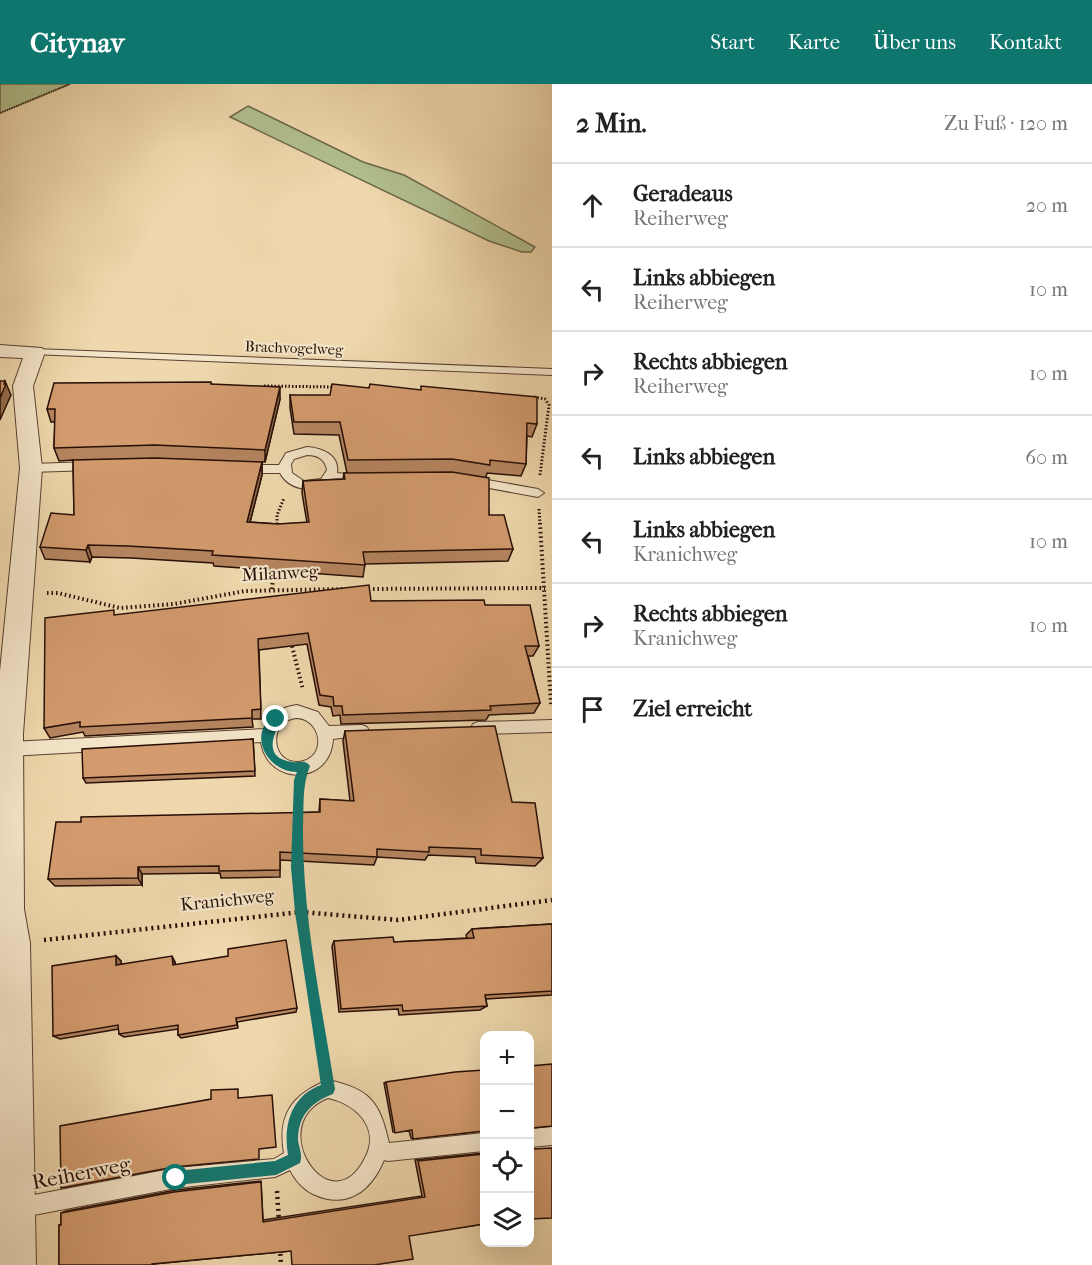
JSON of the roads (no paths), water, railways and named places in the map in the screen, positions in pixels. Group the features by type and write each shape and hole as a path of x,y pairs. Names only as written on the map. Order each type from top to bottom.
{"street":[{"path":"0,351 35,352 23,386 32,468 22,585 19,593 9,734 8,909 14,943 16,1265"}],"lane":[{"name":"Brachvogelweg","path":"35,352 552,372"},
{"path":"313,451 330,460 333,470 332,475 320,484 303,485 289,478 284,469 290,456 313,451"},
{"path":"32,468 108,465"},
{"path":"226,468 284,469"},
{"path":"332,475 344,479 367,479"},
{"path":"460,480 538,493"},
{"path":"304,714 319,722 326,733 327,744 320,758 305,766 293,767 281,763 272,756 267,746 267,735 276,719 285,715 304,714"},
{"path":"460,728 552,726"},
{"path":"326,733 380,730"},
{"path":"10,749 267,735"},
{"path":"328,1089 344,1091 358,1098 370,1111 377,1128 378,1147 374,1165 364,1180 350,1189 333,1191 318,1186 304,1175 295,1158 292,1140 294,1122 302,1106 313,1095 328,1089"},
{"path":"534,1138 552,1136"},
{"path":"378,1147 388,1152 480,1142"},
{"name":"Reiherweg","path":"16,1209 176,1178 276,1168 295,1158"}]}
